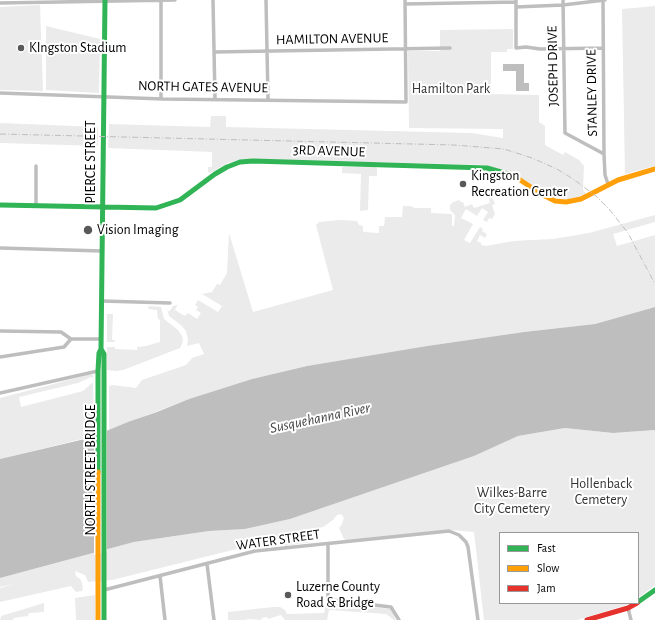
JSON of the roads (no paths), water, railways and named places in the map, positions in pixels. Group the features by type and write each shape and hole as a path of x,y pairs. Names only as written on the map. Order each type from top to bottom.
{"main road":[{"name":"PIERCE STREET","path":"101,377 104,354 101,349 101,339 105,0"},
{"name":"3RD AVENUE","path":"0,205 150,208 166,205 180,200 227,167 240,162 253,161 487,168 514,176 555,201 566,202 581,199 608,184 655,169"},
{"name":"PIERCE STREET","path":"101,349 98,353 98,371 101,377"},
{"name":"NORTH STREET BRIDGE","path":"101,377 101,562"},
{"path":"101,562 104,590 104,620"},
{"path":"98,620 101,562"},
{"path":"639,602 655,590"},
{"path":"587,620 628,608 636,604"}],"street":[{"path":"161,0 161,99"},
{"path":"0,3 175,0"},
{"path":"213,0 215,99"},
{"path":"266,0 268,99"},
{"name":"JOSEPH DRIVE","path":"563,0 565,133 604,154"},
{"path":"516,7 563,5 604,0"},
{"name":"STANLEY DRIVE","path":"604,0 604,154 605,176 608,184"},
{"path":"406,49 405,2 516,1 516,48 603,48"},
{"name":"HAMILTON AVENUE","path":"214,52 450,48"},
{"name":"NORTH GATES AVENUE","path":"0,93 161,99 268,99 406,102 406,49"},
{"path":"36,166 36,205"},
{"path":"0,248 102,250"},
{"path":"102,300 170,303"},
{"path":"0,331 61,332 71,339 101,339"},
{"path":"0,357 64,347 71,339"},
{"path":"0,393 98,371"},
{"name":"WATER STREET","path":"104,590 254,551 328,545 443,531 454,532 459,535 466,542 470,552 478,620"},
{"path":"328,545 328,599 391,607 399,620"},
{"path":"207,564 214,620"},
{"path":"160,576 166,620"},
{"path":"628,608 631,620"}],"water":[{"path":"503,64 524,64 524,83 529,83 529,91 516,91 516,71 503,71"},
{"name":"Susquehanna River","path":"655,307 655,430 613,433 565,428 518,436 474,456 290,519 245,529 209,531 134,542 0,578 0,459 89,438 189,399 252,379 307,366 427,346 524,332 595,324"}],"railway":[{"path":"0,134 454,145 504,149 532,158 557,169 596,196 609,209 628,233 655,284"}],"place":[{"name":"KIngston Stadium","path":"21,48"},
{"name":"Kingston Recreation Center","path":"463,184"},
{"name":"Vision Imaging","path":"88,230"},
{"name":"Luzerne County Road & Bridge","path":"288,595"}],"park label":[{"name":"Hamilton Park","path":"451,89"},
{"name":"Hollenback Cemetery","path":"601,492"},
{"name":"Wilkes-Barre City Cemetery","path":"512,502"}]}
